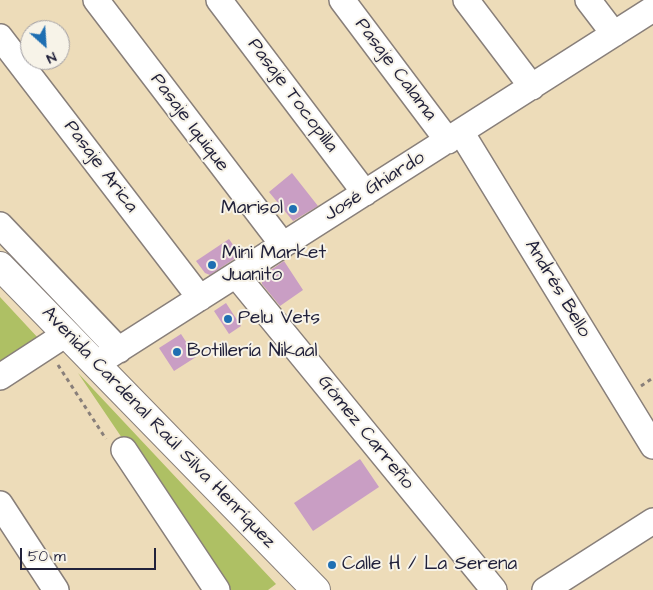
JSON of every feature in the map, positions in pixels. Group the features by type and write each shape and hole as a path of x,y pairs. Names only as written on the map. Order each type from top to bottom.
{"main road":[{"name":"Avenida Cardenal Raúl Silva Henríquez","path":"0,266 96,364 308,588"}],"street":[{"name":"Pasaje Iquique","path":"96,0 283,245"},
{"name":"Pasaje Tocopilla","path":"219,0 365,193"},
{"name":"Pasaje Calama","path":"342,0 454,136"},
{"path":"466,0 532,87"},
{"path":"588,0 614,34"},
{"name":"José Ghiardo","path":"96,364 614,34 650,19"},
{"name":"Pasaje Arica","path":"0,37 200,298"},
{"name":"Andrés Bello","path":"454,136 653,446"},
{"name":"Avenida Cardenal Raúl Silva Henríquez","path":"0,225 119,350"},
{"name":"Gómez Carreño","path":"236,275 494,590"},
{"path":"0,377 66,334"},
{"path":"124,450 217,590"},
{"path":"0,504 56,590"},
{"path":"545,590 653,521"}],"green space":[{"path":"0,297 39,339 0,364"},
{"path":"78,373 276,584 268,590 225,590"}],"building":[{"path":"292,173 318,206 293,221 269,192"},
{"path":"229,239 240,255 210,275 205,273 196,261"},
{"path":"284,261 303,290 280,306 262,284 262,276"},
{"name":"Pelu Vets","path":"226,303 241,326 229,334 214,311"},
{"name":"Botillería Nikaal","path":"181,334 196,357 174,371 159,348"},
{"path":"360,459 379,487 313,531 294,503"}],"place":[{"name":"Marisol","path":"293,209"},
{"name":"Mini Market Juanito","path":"212,265"},
{"name":"Pelu Vets","path":"228,319"},
{"name":"Botillería Nikaal","path":"177,352"},
{"name":"Calle H / La Serena","path":"332,565"}]}
